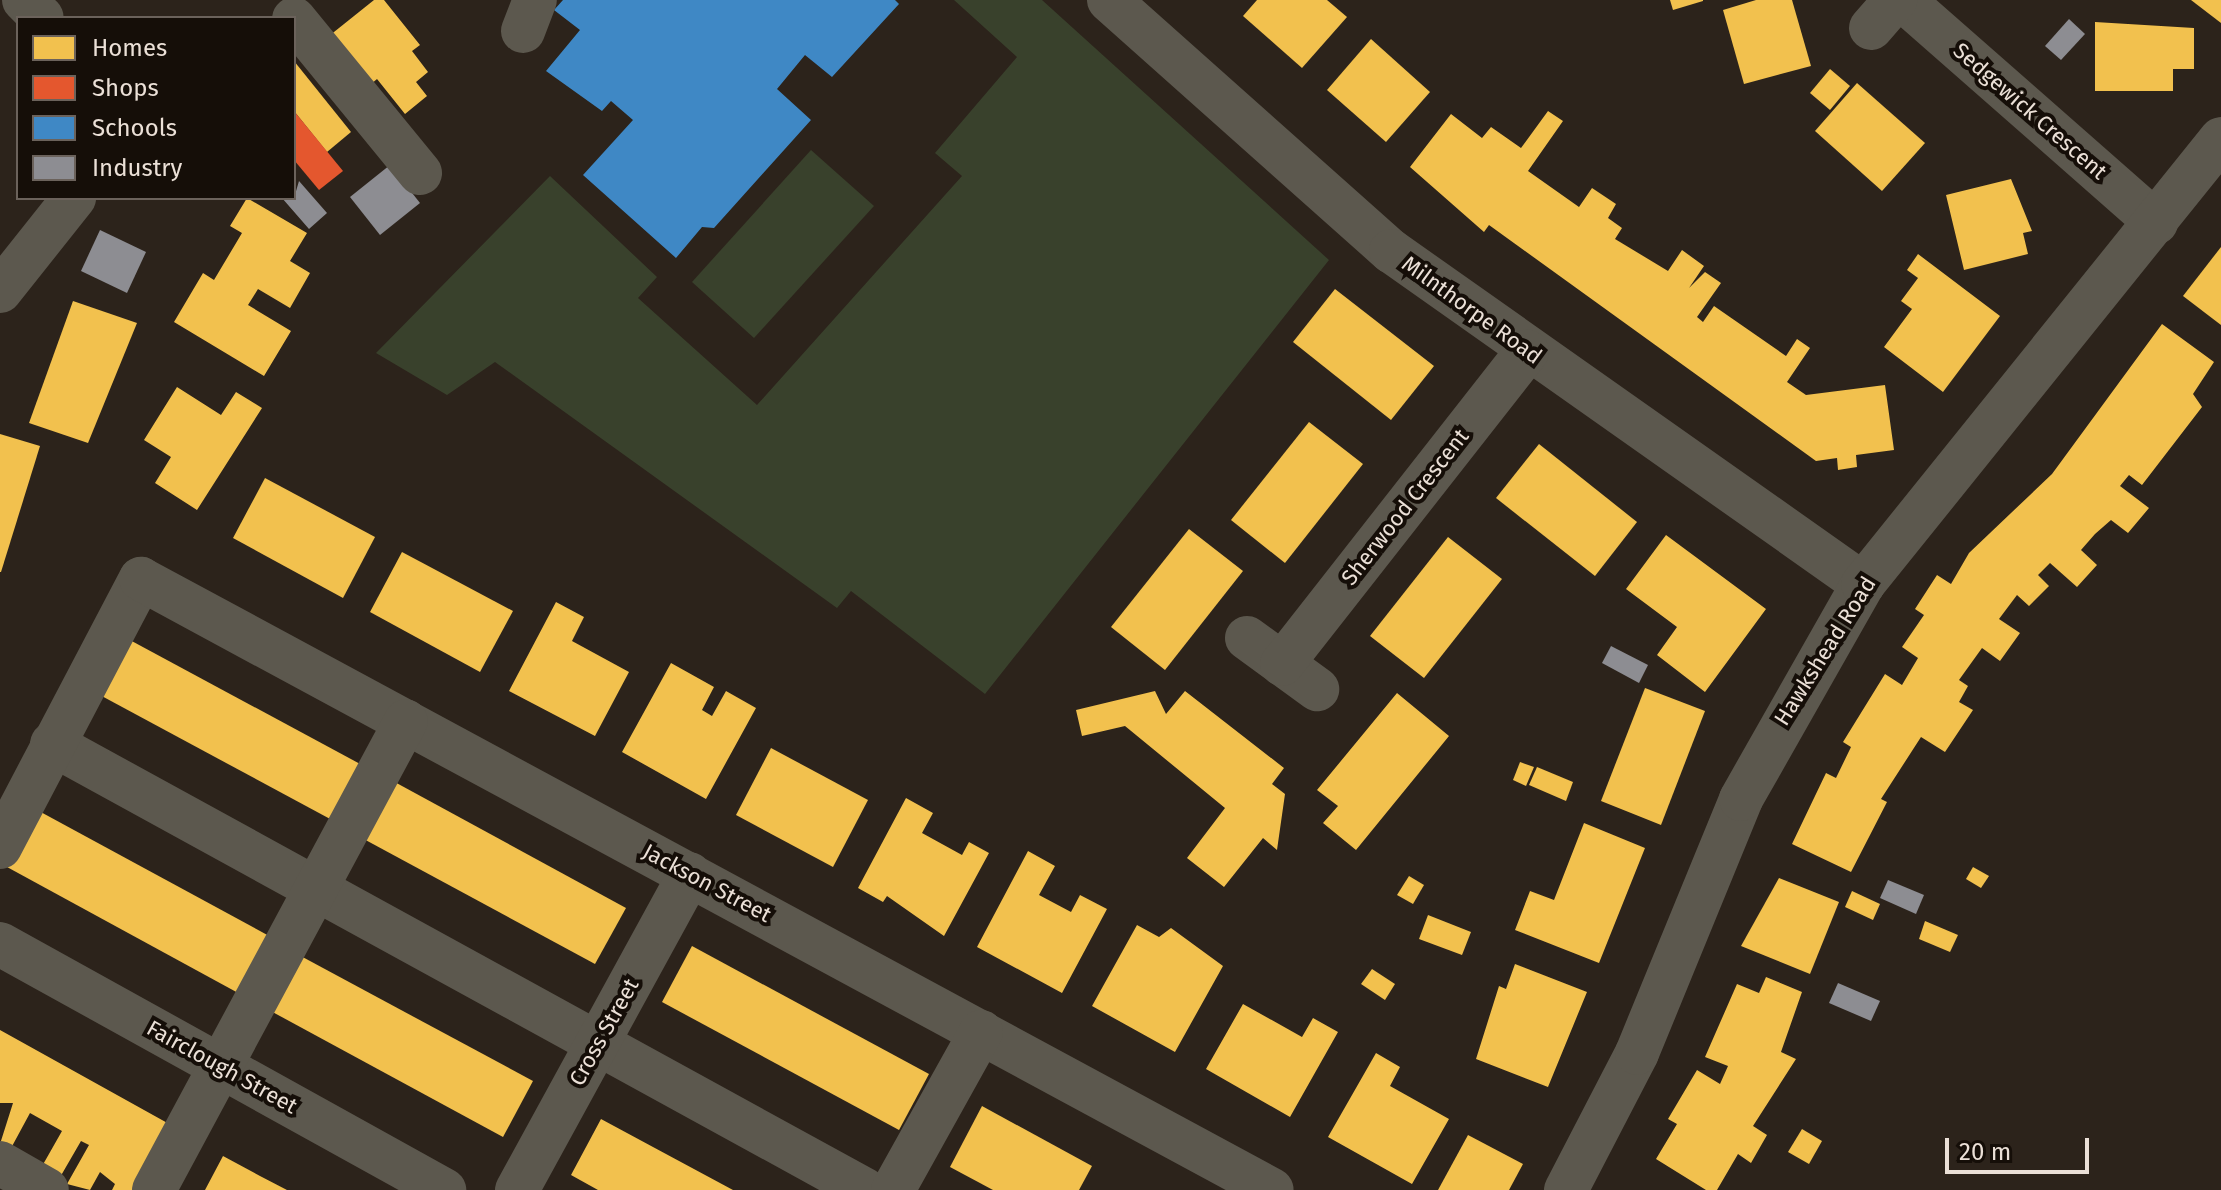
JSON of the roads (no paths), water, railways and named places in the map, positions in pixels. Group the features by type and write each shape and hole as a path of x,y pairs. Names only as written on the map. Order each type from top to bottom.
{"street":[{"path":"24,0 40,16"},
{"name":"Milnthorpe Road","path":"1109,0 1391,251 1527,351 1863,584"},
{"name":"Sedgewick Crescent","path":"1903,0 2156,222"},
{"path":"296,18 420,173"},
{"name":"Hawkshead Road","path":"1566,1190 1637,1053 1741,799 1863,584 2221,139"},
{"path":"12,274 72,200"},
{"name":"Sherwood Crescent","path":"1282,664 1527,351"},
{"name":"Jackson Street","path":"52,744 141,579 1272,1190"},
{"path":"1247,638 1317,689"},
{"path":"154,1190 223,1067 406,721"},
{"path":"0,847 52,744 595,1047 865,1190"},
{"name":"Cross Street","path":"517,1190 690,874"},
{"name":"Fairclough Street","path":"0,944 444,1190"},
{"path":"893,1190 981,1032"},
{"path":"0,1163 47,1190"}]}
